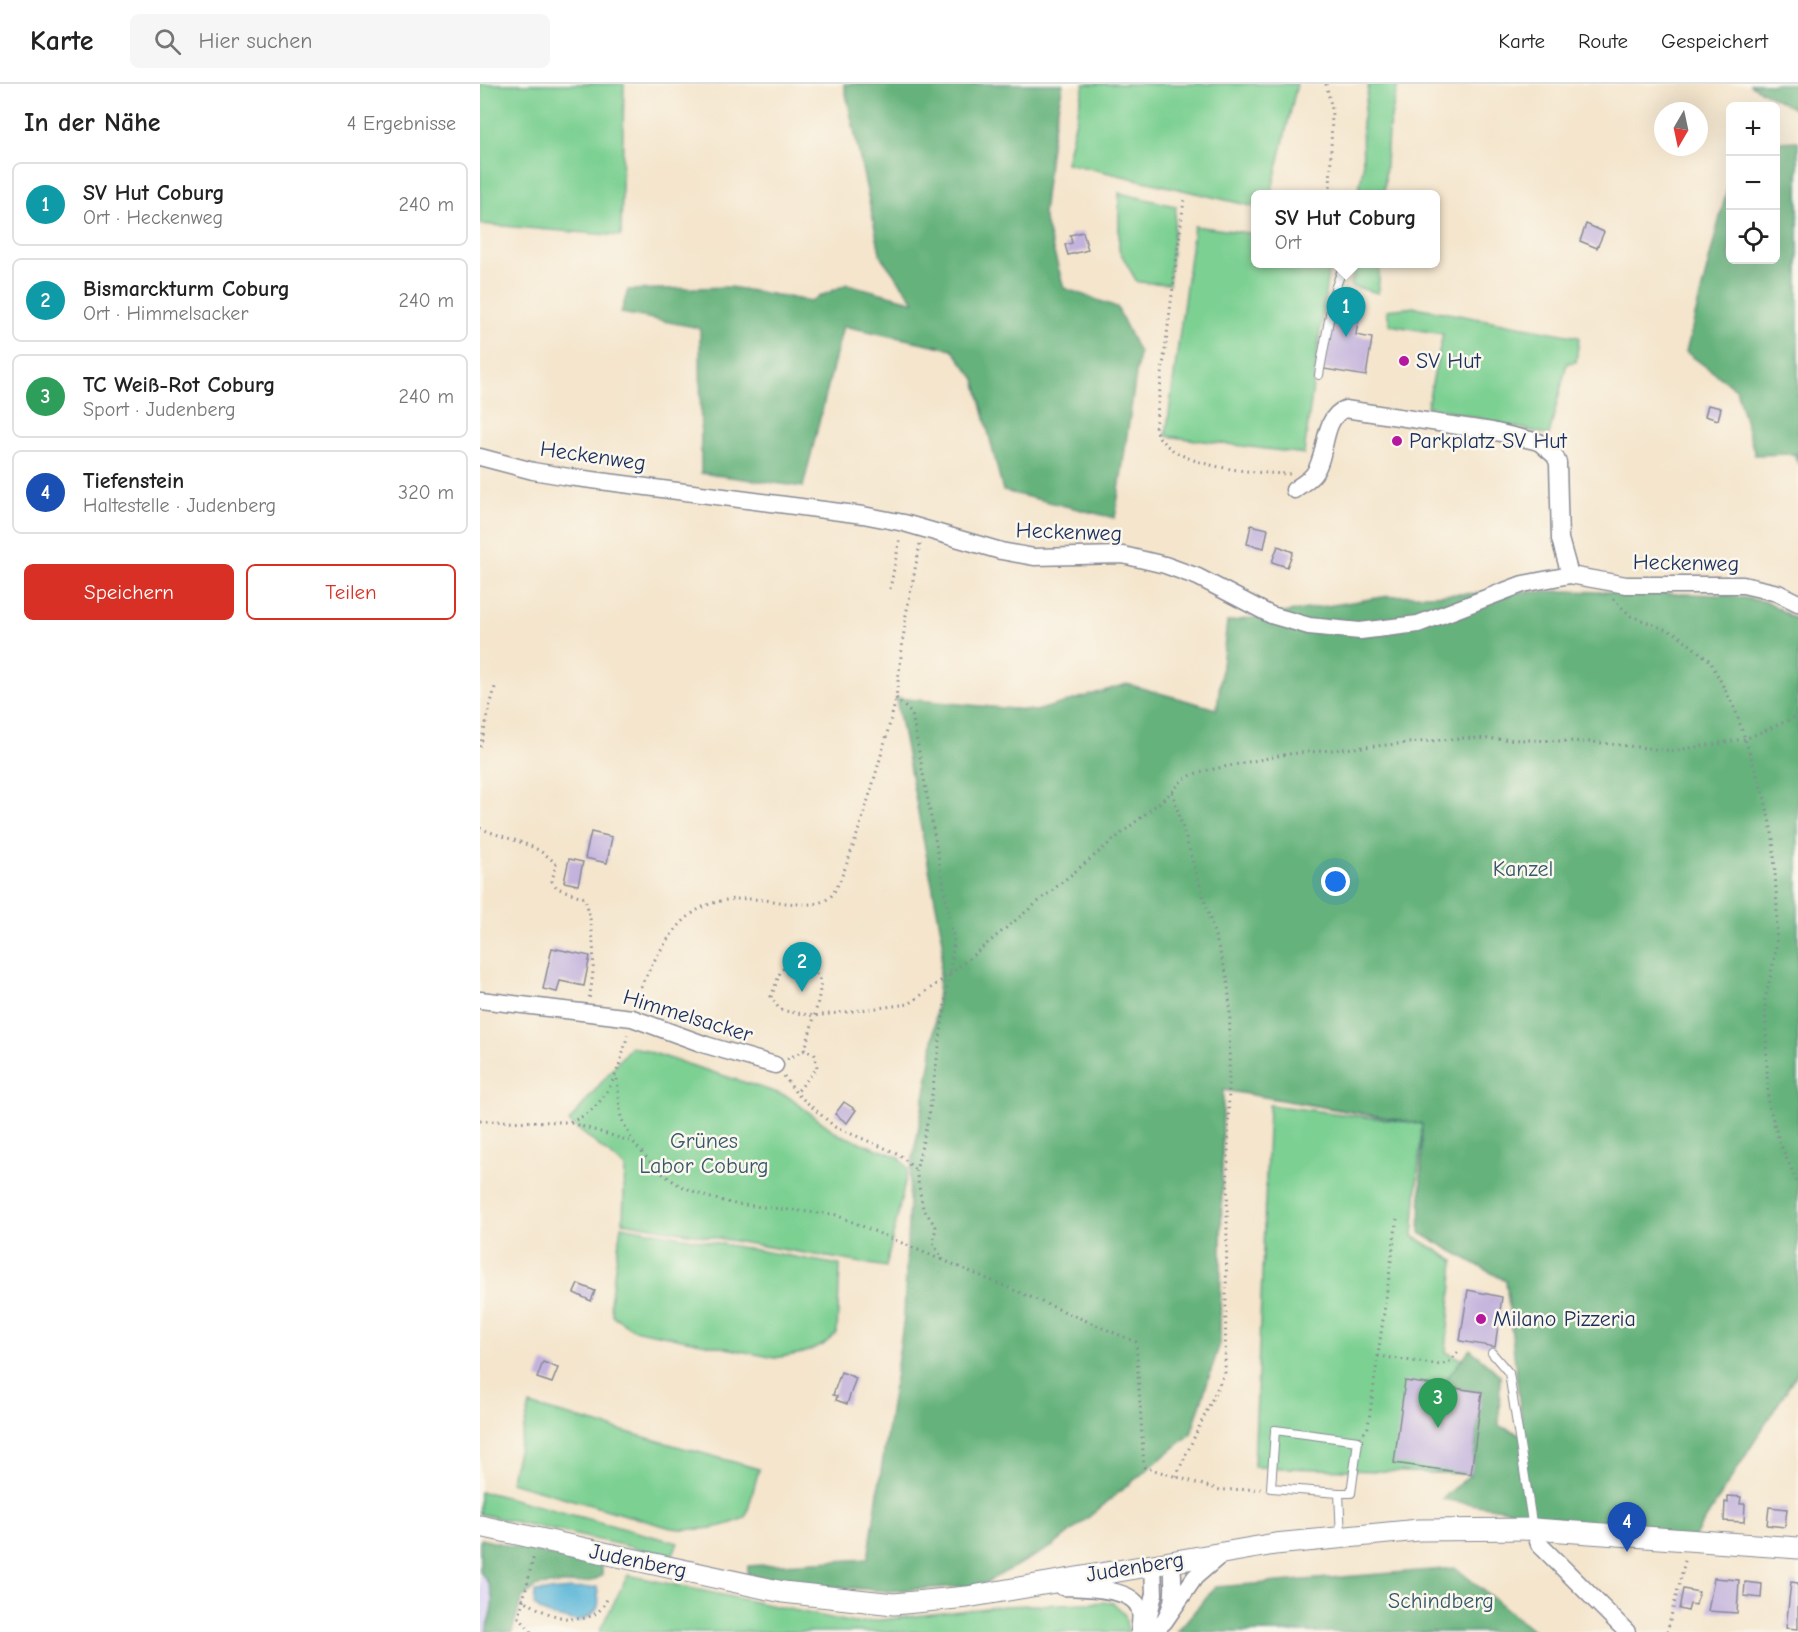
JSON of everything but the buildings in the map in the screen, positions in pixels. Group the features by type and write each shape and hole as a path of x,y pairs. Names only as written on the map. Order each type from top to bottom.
{"street":[{"path":"1294,490 1313,475 1323,456 1330,423 1334,416 1345,409 1492,431 1539,442 1555,456 1558,463 1560,539 1570,575"},
{"name":"Heckenweg","path":"480,457 533,471 569,477 863,515 904,523 922,530 1034,557 1111,555 1144,560 1198,577 1271,615 1309,626 1360,631 1418,624 1523,584 1570,575 1626,585 1743,585 1778,593 1798,603"},
{"name":"Himmelsacker","path":"480,1000 632,1018 706,1045 775,1065"},
{"name":"Judenberg","path":"480,1526 818,1598 894,1604 942,1601 1275,1544 1419,1530 1534,1529 1798,1548"},
{"path":"1534,1529 1539,1544 1627,1632"},
{"path":"1159,1627 1195,1577 1225,1552"},
{"path":"1159,1627 1172,1608 1175,1594 1162,1563"},
{"path":"1145,1632 1162,1563"},
{"path":"1029,1585 1100,1589 1126,1596 1134,1600 1140,1611 1139,1632"}],"lane":[{"path":"1319,375 1334,292 1343,268"},
{"path":"1492,1353 1509,1373 1534,1529"},
{"path":"1275,1430 1358,1442 1350,1493 1271,1488 1275,1430"},
{"path":"1339,1493 1341,1537"}],"path":[{"path":"1326,84 1332,109 1330,190"},
{"path":"1184,200 1155,429 1159,440 1188,459 1252,472 1313,475"},
{"path":"890,589 904,523"},
{"path":"922,530 906,615 896,698 885,746 844,874 833,896 814,904 754,899 722,901 705,906 687,918 659,950 633,1003 632,1018 617,1077 621,1118 633,1142 657,1170 679,1185 707,1197 735,1204 836,1215 1136,1342 1144,1467 1220,1490 1271,1488"},
{"path":"1590,578 1631,616 1677,634 1710,661 1735,709 1765,799 1773,838 1777,907 1776,951 1766,1000 1768,1102 1779,1141 1798,1184"},
{"path":"480,747 495,687"},
{"path":"896,698 912,714 954,942 929,1115 916,1171 923,1208 936,1227 933,1243 943,1260"},
{"path":"916,1171 899,1154 835,1127 796,1093 775,1065 805,1050 814,1016 820,977 816,972 793,966 781,970 771,997 780,1010 814,1016 909,1004 950,974 1172,792 1183,779 1199,771 1288,754 1462,738 1593,742 1672,752 1745,739 1798,716"},
{"path":"1172,792 1227,976 1230,1006 1225,1372 1176,1476"},
{"path":"480,828 532,846 546,854 556,864 552,881 557,888 585,898 594,948 593,978 586,1013"},
{"path":"796,1093 817,1068 815,1055 805,1050"},
{"path":"480,1121 569,1122 583,1118 594,1108 617,1077"},
{"path":"569,1122 633,1142"},
{"path":"1358,1442 1368,1427 1397,1220"},
{"path":"1378,1356 1440,1365 1449,1362 1460,1350"},
{"path":"529,1631 519,1617 522,1598 539,1539"},
{"path":"1667,1632 1690,1540"},
{"path":"605,1612 608,1596"},
{"path":"522,1598 545,1617 560,1624"}],"shaded area":[{"path":"480,1547 509,1553 492,1632 480,1632"}],"green space":[{"path":"480,84 624,84 621,236 480,224"},
{"path":"844,84 1063,84 1052,137 1043,214 1064,288 1117,307 1139,353 1115,518 1003,491 975,379 952,349 843,326 803,487 701,473 700,328 621,313 628,290 730,287 810,301 847,284 915,302 881,257"},
{"path":"1084,84 1297,84 1272,190 1251,190 1251,206 1066,163"},
{"path":"1369,84 1398,84 1388,132 1384,190 1359,190 1363,168 1362,123"},
{"path":"1749,84 1798,84 1798,113 1796,110"},
{"path":"1798,141 1798,452 1796,454 1798,454 1798,464 1794,454 1755,455 1736,389 1686,352 1726,193 1726,264 1780,264 1780,142"},
{"path":"1119,193 1176,206 1169,284 1137,282 1119,250"},
{"path":"1194,226 1251,233 1251,268 1328,268 1304,454 1166,436"},
{"path":"1354,268 1380,268 1378,293 1351,286"},
{"path":"1415,307 1579,337 1576,362 1567,363 1549,435 1427,406 1443,334 1390,325 1387,310"},
{"name":"Kanzel","path":"1565,591 1727,595 1768,602 1798,621 1798,1372 1692,1541 1442,1499 1471,1474 1482,1392 1441,1386 1470,1349 1500,1375 1499,1426 1523,1435 1506,1281 1420,1233 1422,1124 1223,1090 1220,1343 1191,1434 1053,1546 981,1585 888,1591 798,1584 747,1574 748,1566 868,1559 904,1318 910,1175 931,1060 943,941 896,698 1036,711 1127,684 1217,709 1227,622 1389,596"},
{"name":"Grünes Labor Coburg","path":"631,1046 787,1096 838,1134 899,1157 908,1169 886,1267 623,1222 625,1167 569,1122"},
{"path":"1269,1105 1422,1124 1413,1236 1454,1261 1446,1352 1482,1368 1488,1464 1471,1474 1254,1467"},
{"path":"621,1226 840,1265 837,1333 823,1345 803,1353 775,1358 633,1329 613,1316 610,1303"},
{"path":"530,1405 759,1469 746,1517 709,1528 671,1528 510,1482"},
{"path":"480,1492 678,1543 672,1556 480,1514"},
{"path":"480,1539 602,1566 602,1576 589,1582 537,1586 522,1598 512,1632 486,1632 491,1615 492,1593 480,1572"},
{"name":"Schindberg","path":"1456,1568 1534,1632 1177,1632 1215,1587"},
{"path":"628,1575 854,1623 1004,1606 1112,1602 1125,1615 1128,1632 599,1632"}],"water":[{"path":"597,1587 598,1608 592,1615 580,1621 550,1615 534,1605 535,1592"}],"place":[{"name":"SV Hut Coburg","path":"1346,337"},
{"name":"SV Hut","path":"1404,361"},
{"name":"Parkplatz SV Hut","path":"1397,441"},
{"name":"Bismarckturm Coburg","path":"802,992"},
{"name":"Milano Pizzeria","path":"1481,1319"},
{"name":"TC Weiß-Rot Coburg","path":"1438,1428"},
{"name":"Tiefenstein","path":"1627,1552"}]}
